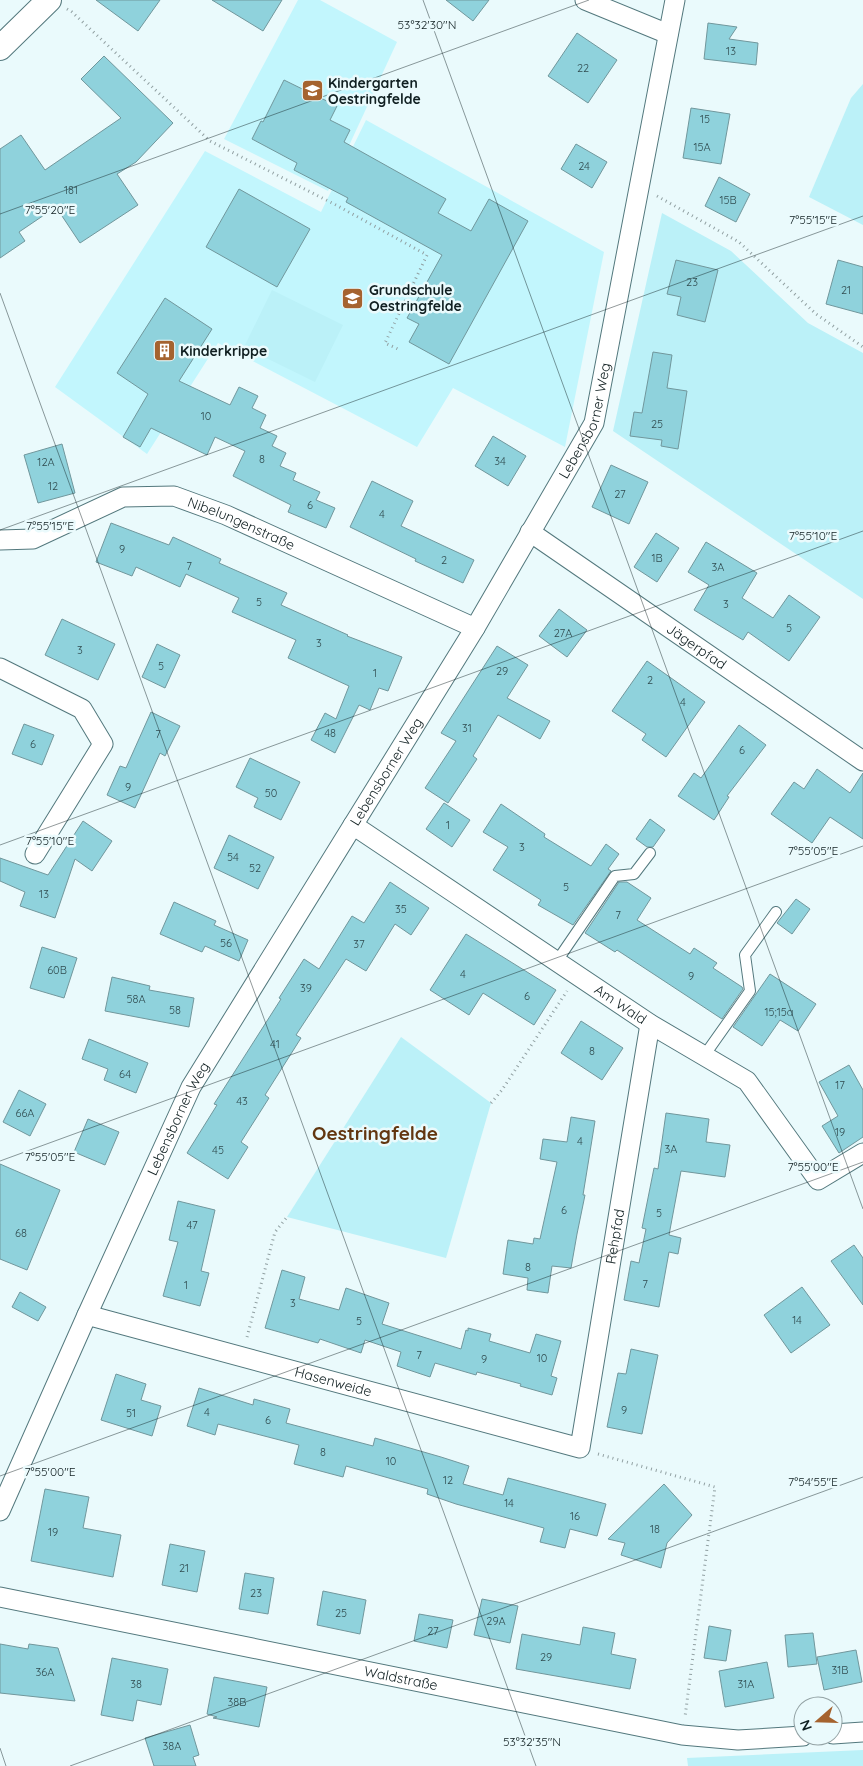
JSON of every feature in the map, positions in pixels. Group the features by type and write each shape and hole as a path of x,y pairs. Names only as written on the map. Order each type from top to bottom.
{"street":[{"path":"0,48 48,0"},
{"path":"585,0 668,34"},
{"name":"Lebensborner Weg","path":"0,1511 191,1087 474,628 594,423 675,0"},
{"name":"Nibelungenstraße","path":"0,540 33,539 123,497 174,496 226,515 474,628"},
{"name":"Jägerpfad","path":"530,532 863,761"},
{"path":"0,668 82,709 102,744 36,854"},
{"name":"Am Wald","path":"353,825 650,1024 747,1081 818,1180 863,1153"},
{"name":"Rehpfad","path":"580,1448 650,1024"},
{"name":"Hasenweide","path":"87,1315 580,1448"},
{"name":"Waldstraße","path":"0,1597 682,1735 738,1740 793,1737"},
{"path":"843,1733 863,1732"}],"lane":[{"path":"556,961 615,876 634,874 650,853"},
{"path":"704,1056 750,991 745,955 776,912"}],"path":[{"path":"48,0 72,12 210,141 336,205 427,255 385,342 400,350"},
{"path":"639,186 739,242 816,314 863,346"},
{"path":"491,1103 502,1090 577,975"},
{"path":"241,1357 275,1232 287,1217"},
{"path":"580,1448 716,1487 682,1735"}],"shaded area":[{"name":"Kindergarten Oestringfelde","path":"298,0 320,0 397,42 328,191 224,139"},
{"path":"863,84 863,225 809,197 851,98"},
{"name":"Grundschule Oestringfelde","path":"366,120 604,252 565,447 453,388 417,447 218,343 147,454 55,387 205,151 321,212"},
{"path":"662,213 731,251 808,323 863,353 863,599 613,431"},
{"path":"272,290 343,325 315,382 244,347"},
{"path":"401,1037 491,1103 446,1258 287,1217"},
{"path":"863,1750 863,1766 688,1766 687,1758"}],"building":[{"path":"96,0 160,0 138,31"},
{"path":"212,0 282,0 263,31"},
{"path":"446,0 489,0 473,21"},
{"path":"708,23 737,27 729,39 758,43 756,65 704,59"},
{"path":"577,33 617,60 588,103 548,76"},
{"path":"104,56 173,123 136,162 117,174 138,205 80,243 56,207 19,232 25,241 0,258 0,149 21,135 45,170 121,118 81,79"},
{"path":"284,80 337,106 330,120 350,130 344,142 446,199 438,213 471,231 489,199 528,221 449,364 409,342 419,324 407,318 442,255 346,202 348,198 294,170 297,163 252,139 261,121 263,122"},
{"path":"691,108 730,114 721,164 683,158"},
{"path":"576,144 607,162 592,188 561,169"},
{"path":"719,177 750,194 736,222 705,206"},
{"path":"239,189 310,229 277,287 206,247"},
{"path":"676,260 718,270 705,322 677,315 681,297 667,294"},
{"path":"838,260 863,267 863,314 826,304"},
{"path":"165,298 212,329 179,381 230,405 239,387 258,396 252,408 266,415 260,428 277,436 272,446 286,453 280,466 296,473 293,480 320,492 316,500 335,508 326,528 288,512 291,505 233,476 245,451 215,437 207,455 151,428 140,447 123,437 148,394 117,373"},
{"path":"653,352 672,355 667,388 687,391 678,449 661,446 662,440 630,436 634,412 642,413"},
{"path":"493,436 526,456 508,486 475,466"},
{"path":"62,444 75,493 38,503 24,455"},
{"path":"611,465 648,482 629,524 592,507"},
{"path":"372,481 413,501 401,526 474,560 463,583 415,561 416,559 350,527"},
{"path":"111,523 169,545 173,537 221,559 219,563 287,593 281,605 347,636 402,657 388,691 379,688 370,710 359,705 335,753 311,740 325,713 336,719 349,686 288,658 296,640 232,612 239,598 186,574 180,587 136,567 132,576 96,562"},
{"path":"656,533 679,548 657,582 634,567"},
{"path":"706,542 757,573 742,598 773,618 789,595 820,617 789,661 748,632 743,640 694,610 709,585 688,572"},
{"path":"559,609 587,630 567,657 539,636"},
{"path":"62,619 115,644 98,680 45,655"},
{"path":"157,644 180,655 165,688 142,677"},
{"path":"497,646 528,665 507,698 550,721 540,739 498,715 473,756 477,759 448,803 425,788 456,741 441,733"},
{"path":"647,661 705,702 666,757 642,740 646,734 612,711"},
{"path":"151,712 180,726 165,756 160,753 135,808 107,795 120,766 126,768"},
{"path":"24,724 54,735 42,765 12,754"},
{"path":"739,725 766,745 727,796 729,797 714,820 678,796 694,773 701,778"},
{"path":"250,758 300,782 281,820 254,807 258,798 236,787"},
{"path":"817,769 850,793 863,773 863,839 830,817 812,843 771,814 794,782 804,789"},
{"path":"444,803 470,820 452,847 426,829"},
{"path":"501,804 545,834 544,837 591,866 606,844 619,854 608,869 611,871 573,925 538,905 541,900 493,870 508,847 483,832"},
{"path":"650,819 665,830 653,847 647,847 636,839"},
{"path":"83,821 112,841 92,871 75,859 55,918 20,906 25,892 0,881 0,858 48,875"},
{"path":"229,835 274,857 258,889 214,868"},
{"path":"390,882 429,908 411,935 395,924 366,971 346,959 296,1035 301,1038 265,1095 269,1098 241,1142 248,1147 228,1179 187,1153 217,1105 214,1104 281,999 279,998 304,959 319,969 352,916 364,923"},
{"path":"619,882 627,882 651,898 637,920 690,954 694,948 717,963 713,968 742,987 743,989 722,1019 617,950 615,952 585,933"},
{"path":"796,899 810,909 792,934 777,923"},
{"path":"174,902 216,921 214,925 248,940 239,961 205,946 202,952 160,934"},
{"path":"466,934 556,990 534,1025 483,993 469,1015 430,990"},
{"path":"42,947 77,958 64,998 30,988"},
{"path":"770,974 816,1004 798,1031 780,1020 762,1046 733,1027"},
{"path":"112,977 150,986 149,990 194,998 189,1027 105,1011"},
{"path":"581,1021 623,1048 602,1080 561,1053"},
{"path":"89,1039 148,1063 136,1093 104,1080 108,1069 82,1059"},
{"path":"849,1065 863,1090 863,1137 839,1153 822,1126 838,1116 819,1082"},
{"path":"19,1090 46,1104 30,1136 3,1122"},
{"path":"666,1113 709,1119 706,1142 730,1145 725,1177 681,1171 669,1235 681,1238 678,1254 669,1252 659,1307 624,1300 631,1261 639,1263 646,1229 642,1228 654,1168 658,1169"},
{"path":"571,1117 595,1121 583,1195 585,1195 571,1268 552,1266 548,1293 527,1290 528,1278 503,1274 508,1240 533,1244 534,1238 540,1239 557,1162 540,1159 543,1139 567,1142"},
{"path":"88,1119 119,1132 105,1165 74,1152"},
{"path":"0,1164 60,1190 27,1270 0,1259"},
{"path":"178,1201 215,1210 201,1271 209,1273 200,1306 163,1296 178,1242 169,1240"},
{"path":"854,1245 863,1258 863,1305 831,1261"},
{"path":"282,1270 305,1277 299,1299 339,1310 346,1288 389,1303 382,1324 461,1349 468,1328 491,1334 489,1341 530,1353 536,1334 561,1341 551,1376 557,1378 552,1395 520,1386 521,1384 477,1372 476,1375 435,1363 430,1377 397,1366 401,1352 365,1340 361,1353 320,1339 318,1343 265,1328"},
{"path":"802,1287 830,1325 791,1353 764,1315"},
{"path":"20,1292 46,1307 38,1321 12,1307"},
{"path":"631,1349 658,1355 642,1434 607,1427 618,1373 626,1374"},
{"path":"116,1374 146,1384 141,1400 161,1406 152,1436 101,1420"},
{"path":"199,1388 253,1405 254,1399 290,1409 286,1423 373,1446 375,1438 469,1466 463,1484 503,1495 508,1478 606,1504 597,1536 570,1529 565,1548 540,1542 544,1528 456,1504 427,1494 428,1489 346,1466 343,1477 294,1464 299,1445 218,1424 215,1435 187,1426"},
{"path":"664,1484 692,1515 667,1543 661,1568 621,1555 625,1543 608,1539"},
{"path":"45,1489 89,1497 83,1528 121,1535 113,1577 31,1561"},
{"path":"170,1544 205,1551 197,1592 162,1585"},
{"path":"245,1573 274,1578 268,1614 239,1609"},
{"path":"323,1591 366,1600 360,1634 317,1625"},
{"path":"482,1599 518,1606 510,1643 474,1635"},
{"path":"419,1614 453,1620 447,1648 414,1641"},
{"path":"709,1626 731,1630 726,1661 704,1658"},
{"path":"583,1627 615,1633 611,1654 636,1659 630,1689 516,1669 522,1634 580,1645"},
{"path":"813,1633 817,1664 788,1667 785,1635"},
{"path":"0,1644 28,1649 29,1644 58,1648 75,1701 0,1693"},
{"path":"856,1650 862,1682 824,1690 817,1657"},
{"path":"112,1658 168,1669 161,1705 137,1700 133,1721 101,1715"},
{"path":"767,1662 774,1698 725,1707 719,1671"},
{"path":"214,1677 267,1687 259,1727 213,1718 217,1717 207,1714"},
{"path":"190,1725 199,1755 193,1757 196,1766 154,1766 145,1738"}],"place":[{"name":"Kindergarten Oestringfelde","path":"312,91"},
{"name":"Grundschule Oestringfelde","path":"353,298"},
{"name":"Kinderkrippe","path":"164,351"}],"district":[{"name":"Oestringfelde","path":"375,1133"}]}
